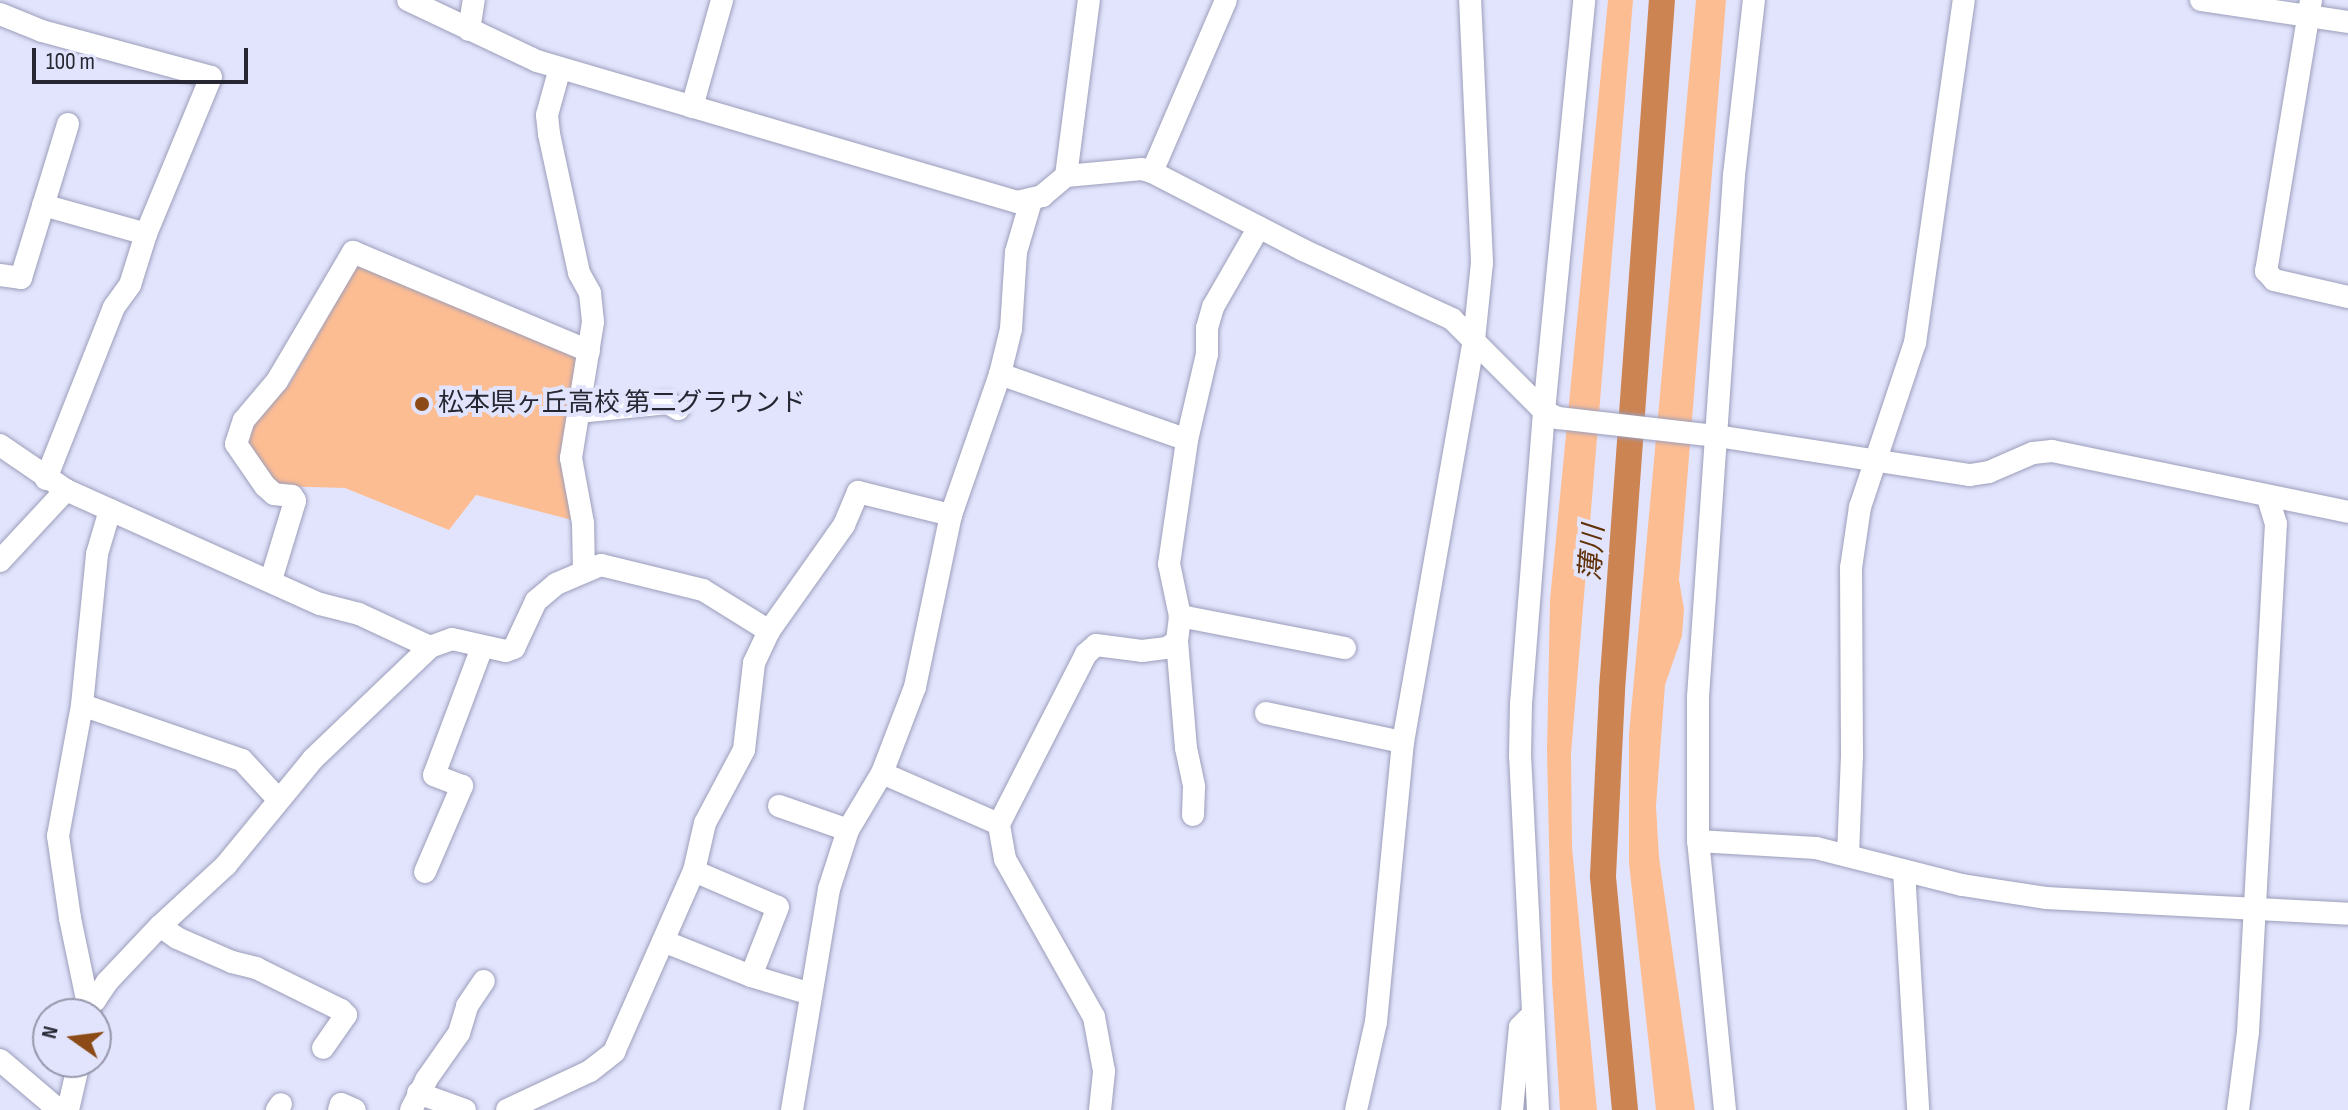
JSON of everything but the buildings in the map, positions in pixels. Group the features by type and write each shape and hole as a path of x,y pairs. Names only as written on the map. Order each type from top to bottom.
{"street":[{"path":"408,0 469,30 560,68 889,167 1017,202 1031,201 1066,176 1142,169 1152,172 1259,227 1435,309 1474,340 1551,415 1709,435 1970,475 1989,472 2033,453 2052,451 2348,512"},
{"path":"469,30 474,0"},
{"path":"692,107 722,0"},
{"path":"1066,176 1089,0"},
{"path":"1152,172 1226,0"},
{"path":"1356,1110 1376,1022 1403,742 1474,340 1482,262 1470,0"},
{"path":"1538,1110 1520,756 1584,0"},
{"path":"1725,1110 1698,841 1698,697 1709,435 1754,0"},
{"path":"1848,855 1852,757 1851,568 1860,507 1915,343 1964,0"},
{"path":"2201,0 2310,8 2348,22"},
{"path":"2310,8 2266,271 2274,280 2348,297"},
{"path":"0,14 42,31 211,77 146,234 130,285 114,307 46,479"},
{"path":"560,68 547,115 549,134 579,273 590,293 593,322 571,458 583,523 584,569"},
{"path":"0,275 21,278 68,124"},
{"path":"792,1110 829,889 848,830 882,773 915,687 951,515 1000,374 1011,329 1016,252 1031,201"},
{"path":"43,205 146,234"},
{"path":"1193,815 1194,787 1186,748 1177,641 1180,616 1169,564 1187,440 1213,307 1259,227"},
{"path":"271,580 295,501 292,496 274,494 265,486 236,444 244,420 277,381 353,252 589,351"},
{"path":"1000,374 1187,440"},
{"path":"578,412 668,403 678,409"},
{"path":"0,445 66,490 320,604 359,614 430,647"},
{"path":"0,561 66,490"},
{"path":"507,1110 590,1071 614,1052 694,871 705,823 744,750 754,663 769,631 823,559 844,525 858,492 951,515"},
{"path":"2238,1110 2248,1032 2276,524 2268,497"},
{"path":"87,998 70,918 58,836 82,705 97,554 110,510"},
{"path":"96,998 107,982 160,926 226,865 313,759 430,647 452,639 506,651 514,648 536,601 556,584 584,569 601,565 703,590 769,631"},
{"path":"1180,616 1345,648"},
{"path":"1100,1110 1104,1071 1094,1017 1005,859 999,824 1086,654 1096,645 1142,651 1167,648 1177,641"},
{"path":"425,872 462,786 434,775 482,647"},
{"path":"82,705 242,760 278,799"},
{"path":"1266,713 1403,742"},
{"path":"882,773 999,824"},
{"path":"779,806 848,830"},
{"path":"1698,841 1784,844 2047,898 2348,914"},
{"path":"694,871 778,907 751,976"},
{"path":"1904,871 1918,1110"},
{"path":"160,926 177,938 232,962 256,968 341,1010 346,1015 323,1048"},
{"path":"663,941 751,976 811,994"},
{"path":"465,1110 415,1101 459,1033 467,1006 484,981"},
{"path":"1512,1110 1520,1027 1531,1015"},
{"path":"0,1060 59,1110"},
{"path":"68,1110 75,1078"},
{"path":"339,1110 341,1104 355,1110"}],"shaded area":[{"path":"1608,0 1633,0 1571,754 1572,847 1597,1110 1560,1110 1552,980 1547,751 1550,600"},
{"path":"1696,0 1726,0 1679,580 1684,609 1682,636 1665,685 1656,806 1659,857 1695,1110 1656,1110 1629,863 1629,734"},
{"name":"松本県ヶ丘高校 第二グラウンド","path":"361,264 580,352 576,521 476,495 449,530 345,488 276,486 248,445 254,423 289,385 356,267"}],"waterway":[{"name":"薄川","path":"1625,1110 1603,876 1612,690 1662,0"}],"place":[{"name":"松本県ヶ丘高校 第二グラウンド","path":"422,404"}]}
